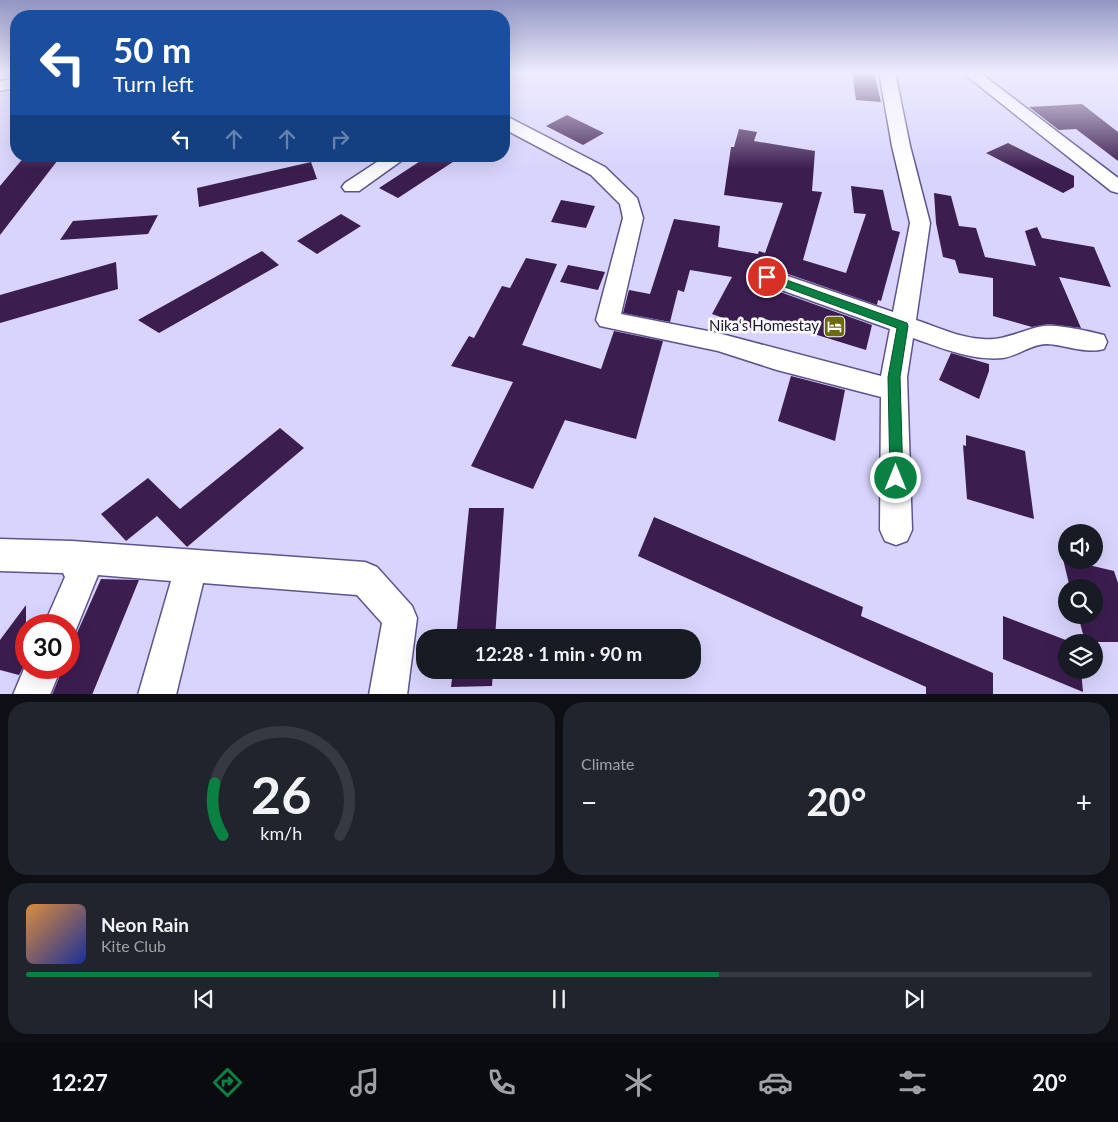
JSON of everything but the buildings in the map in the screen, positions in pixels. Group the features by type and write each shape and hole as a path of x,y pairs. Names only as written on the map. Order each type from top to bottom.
{"street":[{"path":"894,104 901,146 920,223 894,377 896,530"},
{"path":"1011,104 1118,187"},
{"path":"510,125 598,171 630,202 633,218 608,320 718,342 776,360 894,390"},
{"path":"352,187 390,162"},
{"path":"767,277 903,326 958,344 982,349 1004,348 1023,340 1045,335 1095,342"},
{"path":"0,555 72,557 365,579 400,618 388,694"},
{"path":"66,614 82,577 72,557"},
{"path":"157,694 191,566"},
{"path":"31,694 38,679"}],"place":[{"name":"Nika‘s Homestay","path":"835,326"}],"route":[{"path":"767,277 903,326 894,377 896,478"}]}
